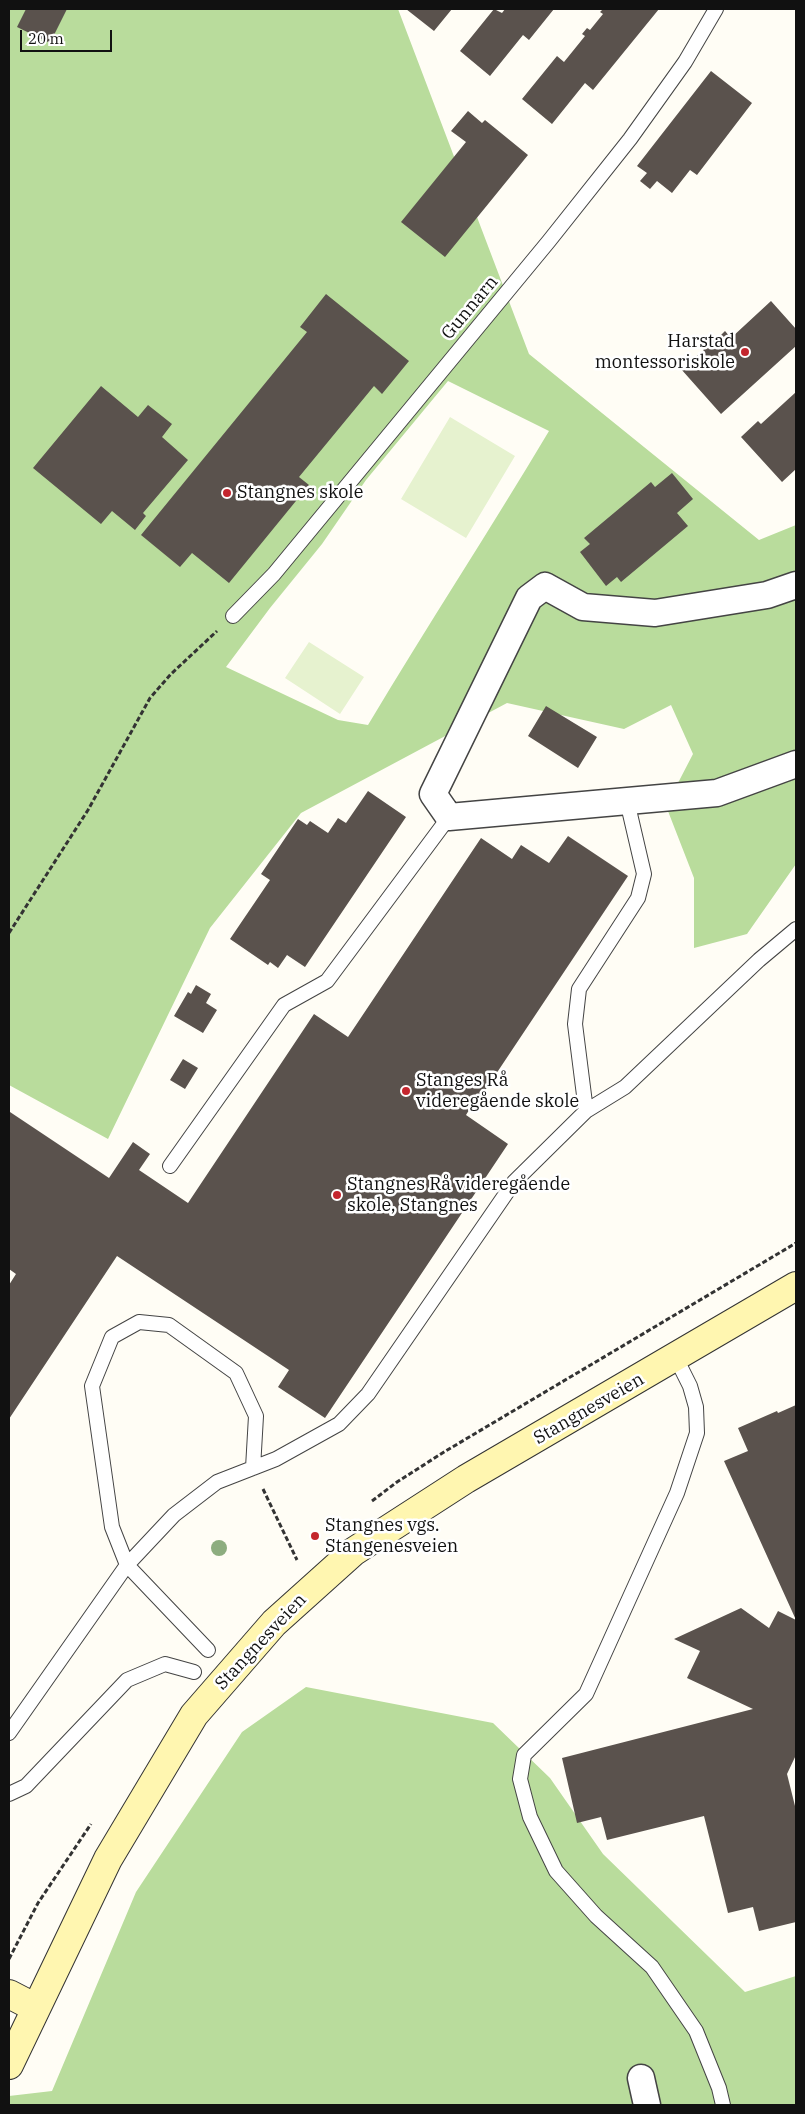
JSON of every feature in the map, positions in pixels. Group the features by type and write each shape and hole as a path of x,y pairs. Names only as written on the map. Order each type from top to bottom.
{"main road":[{"name":"Stangnesveien","path":"9,2065 108,1859 194,1715 274,1623 353,1552 466,1479 676,1358 796,1286"},
{"path":"9,1994 36,2008"}],"street":[{"path":"796,585 767,595 655,613 583,607 545,586 529,598 433,794 450,816 717,793 796,764"},
{"path":"641,2078 647,2105"}],"lane":[{"name":"Gunnarn","path":"233,616 274,574 560,227 630,139 680,69 716,9"},
{"path":"586,1111 575,1024 580,989 638,898 644,874 627,801"},
{"path":"170,1166 284,1005 327,981 450,816"},
{"path":"9,1733 127,1565 174,1515 217,1482 276,1459 339,1424 368,1394 514,1182 586,1111 625,1086 759,960 796,929"},
{"path":"208,1650 127,1565 112,1527 92,1386 112,1337 139,1322 169,1325 236,1373 256,1416 252,1468"},
{"path":"676,1358 690,1386 696,1407 697,1433 677,1493 586,1694 524,1755 520,1780 530,1817 556,1871 596,1916 652,1966 696,2031 719,2088 723,2105"},
{"path":"9,1794 26,1786 127,1680 166,1664 194,1672"}],"path":[{"path":"9,933 88,810 150,698 171,674 233,616"},
{"path":"252,1468 297,1560"}],"green space":[{"path":"9,9 398,9 529,354 759,540 796,525 796,864 747,934 694,948 694,878 666,806 693,754 671,705 624,729 507,703 301,813 210,928 108,1139 9,1085","holes":["448,381 549,431 368,725 338,720 226,667 270,608 322,544 366,480"]},
{"path":"450,417 515,456 466,538 401,499"},
{"path":"309,642 364,677 340,714 285,678"},
{"path":"306,1687 493,1723 550,1778 603,1854 745,1992 796,1976 796,2105 9,2105 9,2096 52,2091 136,1892 242,1732"}],"building":[{"path":"26,9 67,9 50,43 17,27"},
{"path":"406,9 452,9 434,31"},
{"path":"494,9 502,13 505,9 554,9 529,40 523,35 490,76 460,51"},
{"path":"603,9 659,9 593,90 585,83 552,124 522,99 557,56 564,62 585,36 582,34 587,28 590,30 603,14 600,12"},
{"path":"711,71 752,103 697,175 690,170 672,193 657,181 650,189 640,181 647,173 637,166"},
{"path":"468,111 482,123 485,120 528,155 445,257 401,222 466,142 451,131"},
{"path":"326,294 409,361 382,394 374,386 299,477 309,485 229,583 192,553 180,567 141,535 307,332 300,327"},
{"path":"771,301 796,329 796,346 721,414 681,369 704,350 700,345 712,334 717,339 725,331 731,338"},
{"path":"101,386 138,417 148,405 172,424 162,437 188,460 143,513 146,516 135,530 112,511 101,524 33,468"},
{"path":"796,392 796,469 782,482 741,437 758,421 761,424"},
{"path":"672,473 693,499 677,513 688,526 621,582 617,577 606,586 580,552 590,544 584,538 651,482 655,487"},
{"path":"546,706 597,737 578,768 528,736"},
{"path":"368,791 406,817 305,967 287,955 278,968 270,962 268,965 230,939 270,880 261,874 298,819 307,825 310,821 328,833 338,818 346,823"},
{"path":"568,836 628,876 476,1104 474,1102 466,1115 508,1144 325,1418 278,1387 289,1370 117,1256 9,1419 9,1285 16,1274 9,1269 10,1112 109,1178 133,1142 150,1154 139,1170 188,1203 314,1014 348,1037 481,838 512,859 521,845 549,863"},
{"path":"196,985 211,994 206,1003 217,1010 203,1033 174,1016 188,992 191,994"},
{"path":"183,1059 198,1068 185,1089 170,1080"},
{"path":"796,1405 796,1620 724,1461 748,1451 738,1428"},
{"path":"741,1608 769,1628 778,1611 796,1620 796,1755 787,1774 796,1810 796,1922 759,1931 753,1907 728,1913 704,1816 607,1840 601,1817 577,1823 562,1758 753,1709 687,1678 700,1651 674,1639"}],"place":[{"name":"Harstad montessoriskole","path":"745,352"},
{"name":"Stangnes skole","path":"227,493"},
{"name":"Stanges Rå videregående skole","path":"406,1091"},
{"name":"Stangnes Rå videregående skole, Stangnes","path":"337,1195"},
{"name":"Stangnes vgs. Stangenesveien","path":"315,1536"}]}
